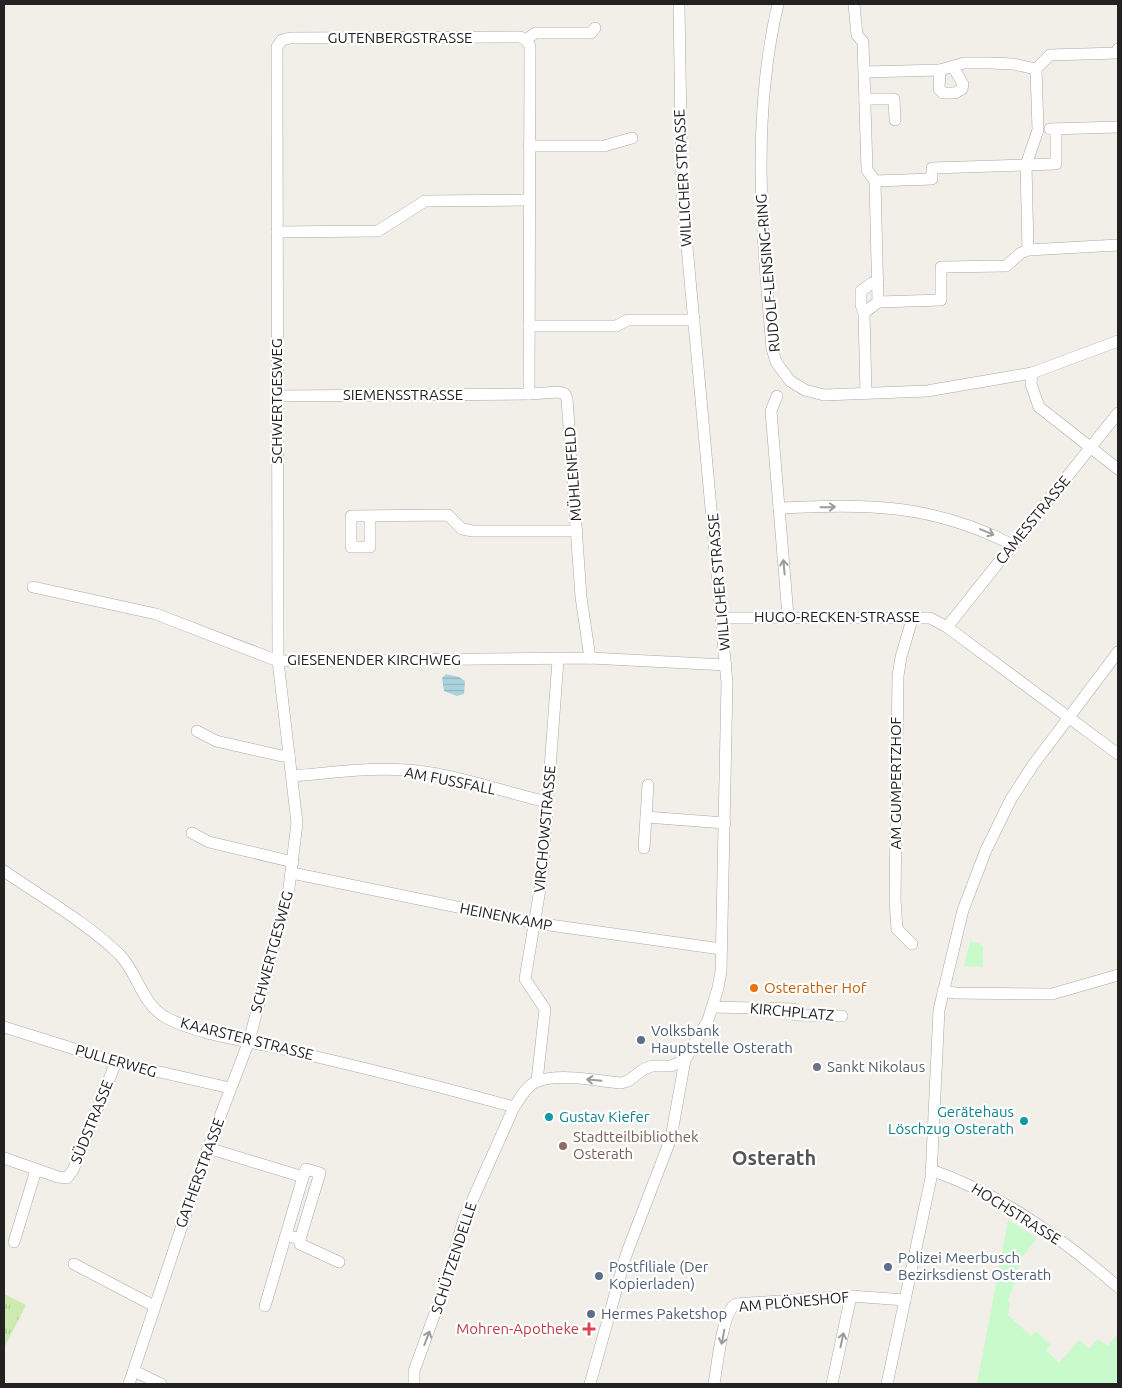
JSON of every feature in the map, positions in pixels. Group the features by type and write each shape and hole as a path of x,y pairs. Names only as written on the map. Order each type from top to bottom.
{"street":[{"name":"WILLICHER STRASSE","path":"590,1384 626,1255 667,1151 685,1060 702,1034 713,1007 721,971 725,823 726,665 682,185 679,4"},
{"name":"RUDOLF-LENSING-RING","path":"778,4 766,71 759,172 772,348 782,372 790,381 805,390 824,395 927,391 1032,373 1118,341"},
{"path":"854,4 857,35 863,42 867,170 875,181 878,302"},
{"path":"529,394 528,200 530,46 526,40 535,33 591,34 594,28"},
{"name":"GUTENBERGSTRASSE","path":"277,47 282,40 290,38 520,37 526,40"},
{"name":"SCHWERTGESWEG","path":"249,1041 293,867 298,823 278,660 277,47"},
{"path":"865,72 940,70 964,63 1030,66 1050,54 1116,53 1118,49"},
{"path":"1028,250 1026,165 1038,130 1030,66"},
{"path":"940,70 940,89 943,93 954,93 962,88 963,84 952,67"},
{"path":"865,99 894,99 895,120"},
{"path":"1038,130 1118,127"},
{"path":"875,181 932,179 932,168 1056,164 1056,129"},
{"path":"529,146 604,146 632,138"},
{"path":"277,232 378,231 426,201 528,200"},
{"path":"864,313 878,302 941,300 941,266 1006,266 1021,253 1028,250 1118,244"},
{"path":"866,393 864,313 861,304 861,290 872,283 878,283"},
{"path":"529,326 616,326 628,320 694,320"},
{"path":"1032,373 1031,384 1039,407 1118,469"},
{"name":"MÜHLENFELD","path":"529,394 559,392 565,394 567,399 581,596 590,658"},
{"name":"SIEMENSSTRASSE","path":"277,396 529,394"},
{"path":"777,396 771,411 788,616"},
{"name":"CAMESSTRASSE","path":"947,627 1118,412"},
{"path":"779,508 876,506 922,512 960,522 1013,545"},
{"path":"370,516 448,515 462,529 473,532 577,531"},
{"name":"GIESENENDER KIRCHWEG","path":"33,587 156,614 278,660 558,660 590,658 726,665"},
{"name":"HUGO-RECKEN-STRASSE","path":"723,618 788,616 913,616 930,618 947,627 1118,754"},
{"name":"AM GUMPERTZHOF","path":"912,944 897,929 895,891 898,676 903,648 913,616"},
{"path":"887,1384 931,1170 939,1010 963,910 994,832 1021,783 1118,652"},
{"name":"VIRCHOWSTRASSE","path":"537,1081 544,1009 525,979 542,877 558,660"},
{"path":"197,731 216,741 282,756 289,755"},
{"name":"AM FUSSFALL","path":"292,776 386,770 417,771 465,780 547,802"},
{"path":"644,848 648,785"},
{"path":"646,817 725,823"},
{"path":"192,833 209,842 293,867"},
{"name":"HEINENKAMP","path":"293,867 535,923 722,949"},
{"name":"KAARSTER STRASSE","path":"4,871 103,940 123,958 155,1010 166,1018 181,1024 249,1041 425,1082 514,1107"},
{"path":"943,991 955,993 1052,994 1118,975"},
{"name":"KIRCHPLATZ","path":"713,1007 793,1009 796,1015 842,1016"},
{"name":"PULLERWEG","path":"4,1027 116,1062 230,1088"},
{"name":"GATHERSTRASSE","path":"129,1384 208,1148 249,1041"},
{"path":"537,1081 574,1079 621,1083 652,1066 671,1066 685,1060"},
{"name":"SÜDSTRASSE","path":"4,1158 36,1170 67,1178 73,1170 116,1062"},
{"name":"SCHÜTZENDELLE","path":"414,1384 414,1371 444,1288 462,1225 514,1107 530,1086 537,1081"},
{"path":"208,1148 303,1176"},
{"path":"265,1306 306,1169 320,1173 300,1244 339,1262"},
{"path":"14,1242 36,1170"},
{"name":"HOCHSTRASSE","path":"931,1170 966,1183 999,1200 1053,1236 1118,1287"},
{"path":"286,1235 300,1239"},
{"path":"74,1264 154,1306"},
{"path":"832,1384 851,1296"},
{"name":"AM PLÖNESHOF","path":"714,1384 726,1321 732,1306 744,1303 851,1296 905,1300"},
{"path":"134,1371 161,1384"}],"green space":[{"path":"970,941 979,943 983,947 983,967 964,966"},
{"path":"1008,1220 1037,1238 1020,1260 1015,1283 1008,1300 1010,1303 1008,1315 1031,1336 1036,1331 1051,1345 1046,1350 1059,1363 1079,1340 1089,1349 1098,1339 1108,1346 1118,1333 1118,1384 977,1384"},
{"path":"4,1294 26,1305 4,1348"}],"water":[{"path":"446,674 459,677 465,681 464,694 457,696 444,691 442,678"}],"place":[{"name":"Osterather Hof","path":"754,988"},
{"name":"Volksbank Hauptstelle Osterath","path":"641,1040"},
{"name":"Sankt Nikolaus","path":"817,1067"},
{"name":"Gustav Kiefer","path":"549,1117"},
{"name":"Gerätehaus Löschzug Osterath","path":"1024,1121"},
{"name":"Stadtteilbibliothek Osterath","path":"563,1146"},
{"name":"Polizei Meerbusch Bezirksdienst Osterath","path":"888,1267"},
{"name":"Postfiliale (Der Kopierladen)","path":"599,1276"},
{"name":"Hermes Paketshop","path":"591,1314"},
{"name":"Mohren-Apotheke","path":"589,1329"}],"district":[{"name":"Osterath","path":"774,1158"}]}
